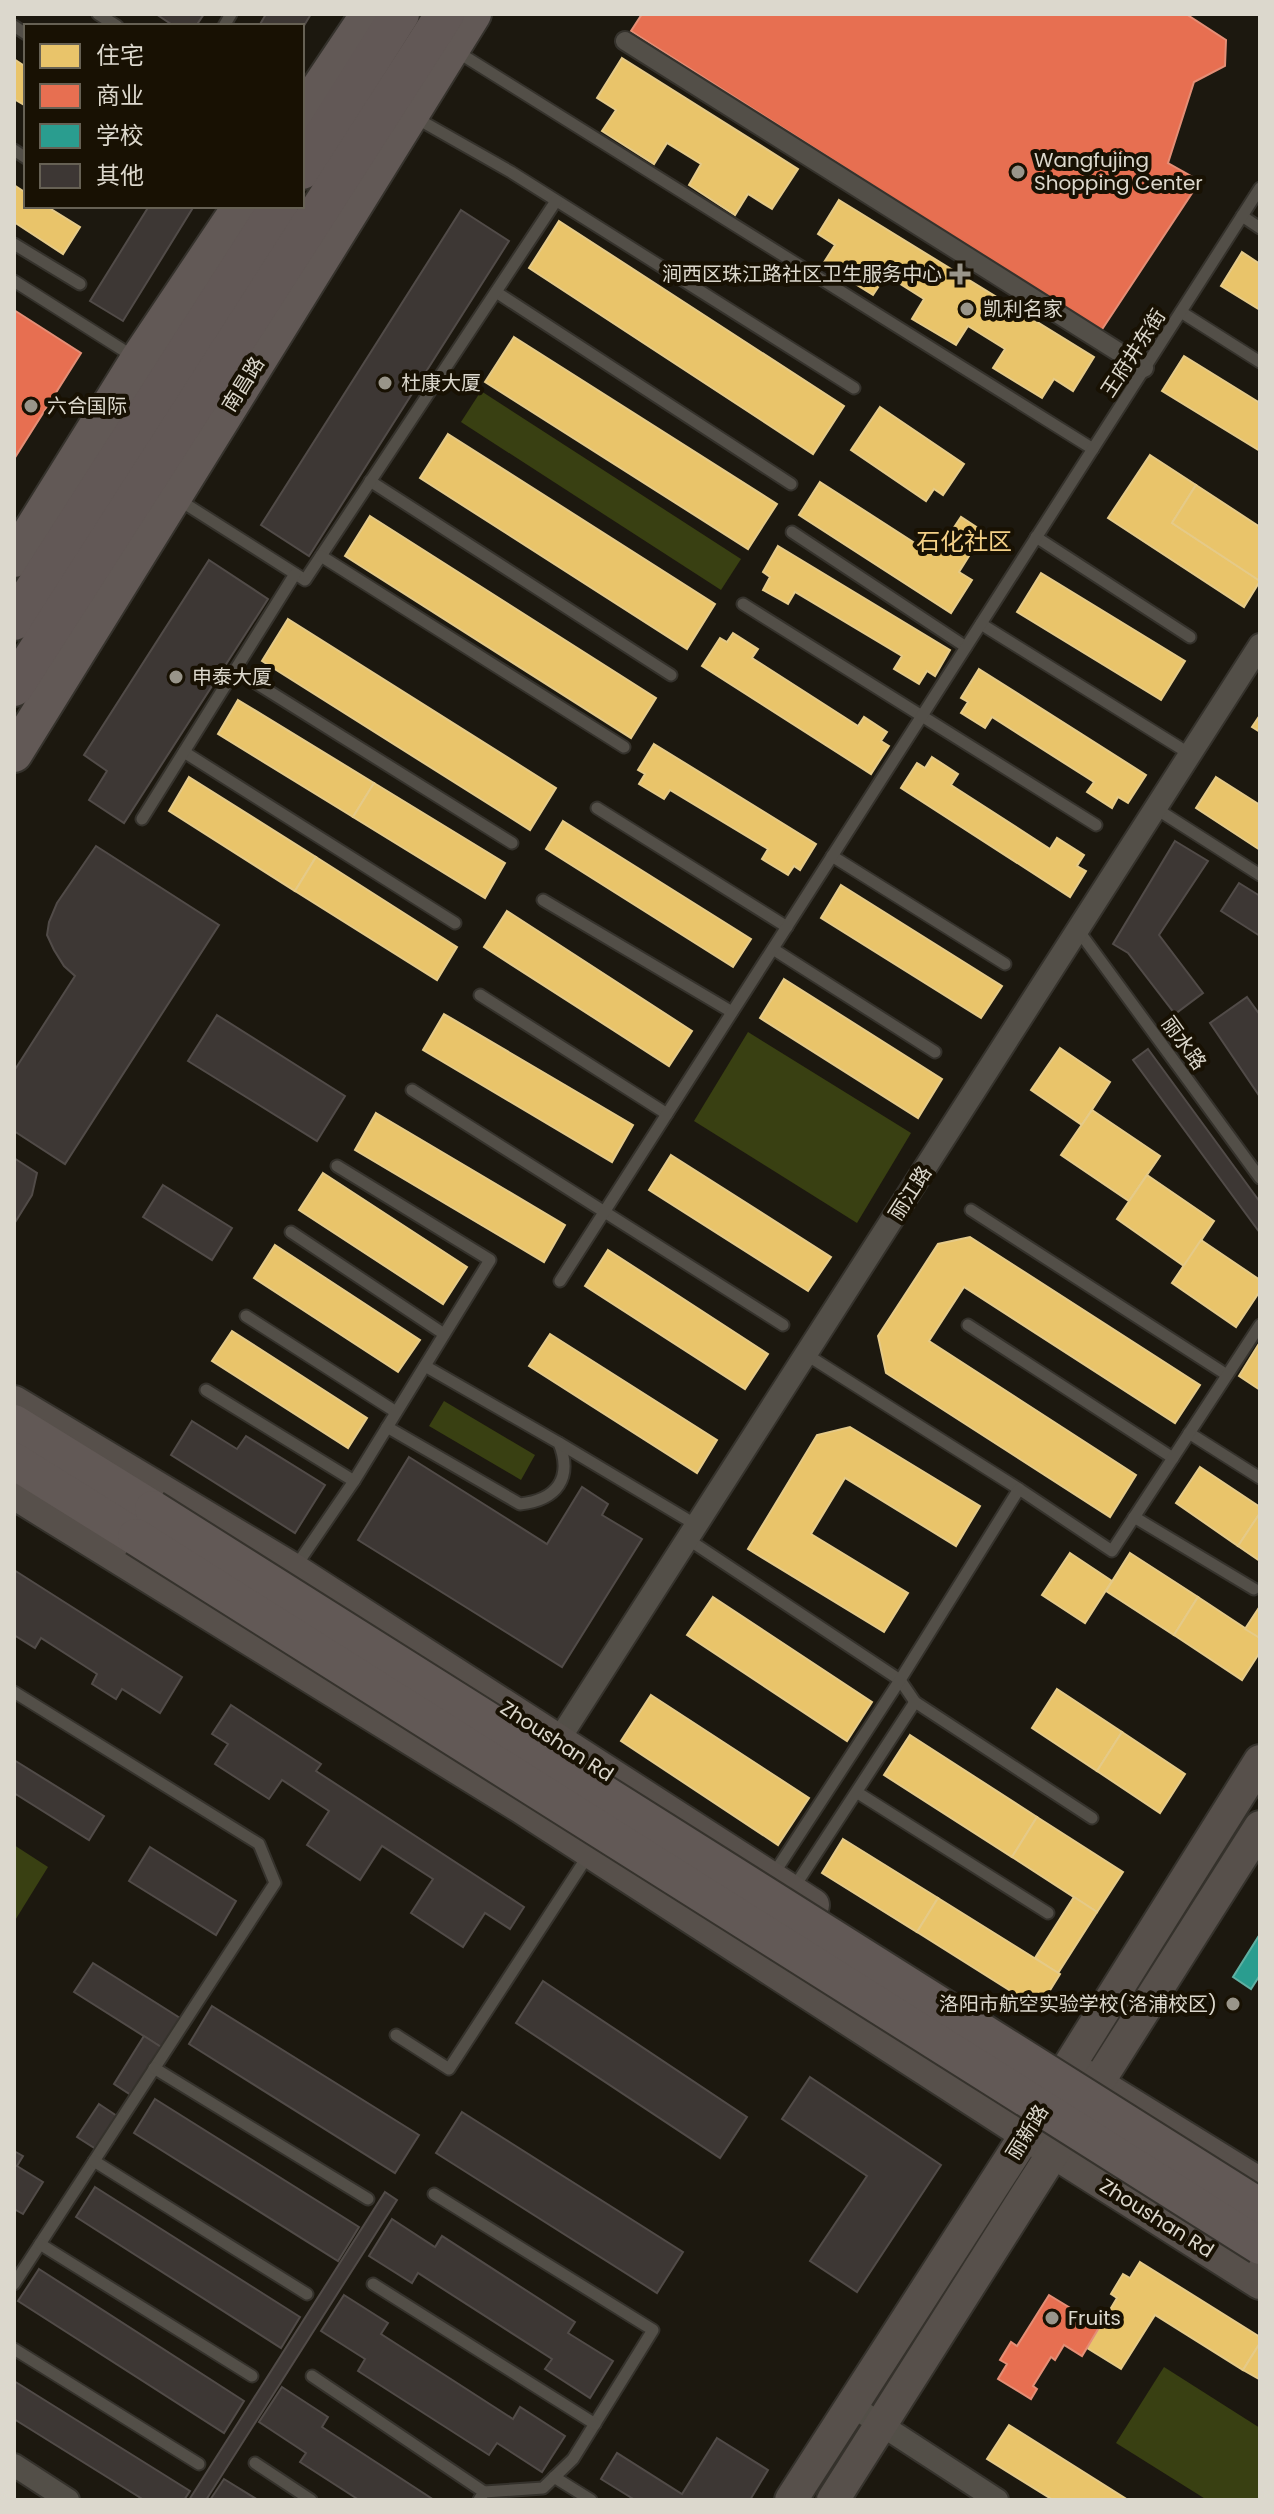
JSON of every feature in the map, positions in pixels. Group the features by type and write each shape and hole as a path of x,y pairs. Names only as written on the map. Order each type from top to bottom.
{"highway":[{"name":"南昌路","path":"304,167 412,30"},
{"name":"南昌路","path":"14,687 412,30"},
{"path":"14,621 278,208"}],"main road":[{"name":"南昌路","path":"304,112 412,30 473,14"},
{"name":"南昌路","path":"14,754 412,116 412,30"},
{"path":"14,559 138,360 240,208"},
{"name":"Zhoushan Rd","path":"14,1402 294,1570 558,1741 618,1808"},
{"path":"14,1423 1260,2207"},
{"name":"Zhoushan Rd","path":"14,1430 618,1808 1055,2087 1097,2083 1260,2184"},
{"name":"Zhoushan Rd","path":"14,1452 618,1808 781,1884 1055,2087"},
{"path":"14,1461 1260,2246"},
{"name":"Zhoushan Rd","path":"14,1493 590,1852 1260,2283"},
{"name":"丽新路","path":"791,2500 1027,2133 1260,1761"},
{"name":"丽新路","path":"833,2500 1260,1827"},
{"path":"1055,2087 1055,2153"}],"street":[{"path":"625,41 1144,368"},
{"name":"丽江路","path":"558,1741 1155,808 1257,655"},
{"path":"851,2405 997,2500"},
{"path":"14,2465 68,2500"}],"lane":[{"path":"412,30 1093,449"},
{"path":"412,116 556,201 854,388"},
{"name":"王府井东街","path":"560,1281 1260,188"},
{"path":"173,496 305,580 556,201"},
{"path":"1242,216 1260,228"},
{"path":"14,244 80,284"},
{"path":"14,281 138,360"},
{"path":"496,292 791,484"},
{"path":"1181,312 1260,362"},
{"path":"370,481 671,675"},
{"path":"792,532 966,647"},
{"path":"1036,537 1190,637"},
{"path":"321,556 624,747"},
{"path":"142,819 295,574"},
{"path":"743,604 1096,825"},
{"path":"981,624 1190,754"},
{"path":"235,670 512,843"},
{"path":"184,752 455,923"},
{"path":"597,808 787,927"},
{"path":"1155,808 1260,875"},
{"path":"832,856 1005,964"},
{"path":"543,900 732,1012"},
{"name":"丽水路","path":"1078,930 1260,1178"},
{"path":"773,949 935,1052"},
{"path":"480,995 667,1114"},
{"path":"412,1090 783,1325"},
{"path":"294,1570 354,1481 490,1260 337,1166"},
{"path":"971,1210 1227,1375"},
{"path":"291,1232 444,1334"},
{"path":"246,1316 396,1412"},
{"path":"968,1325 1173,1458"},
{"path":"807,1355 1112,1551 1260,1325"},
{"path":"425,1366 559,1443 693,1533 900,1680 915,1702 1092,1818"},
{"path":"206,1390 354,1481"},
{"path":"387,1427 520,1504 538,1502 553,1493 563,1476 565,1457 559,1443"},
{"path":"1189,1433 1260,1478"},
{"path":"781,1884 900,1680 1019,1489"},
{"path":"1134,1517 1254,1589"},
{"path":"14,1692 259,1844 275,1883 14,2284"},
{"path":"781,1884 858,1793 915,1702"},
{"path":"858,1793 1048,1913"},
{"path":"396,2035 449,2069 618,1808"},
{"path":"154,2068 368,2199"},
{"path":"94,2161 307,2294"},
{"path":"312,2376 482,2496 543,2488 573,2459 653,2330 434,2194"},
{"path":"40,2244 252,2376"},
{"path":"373,2284 595,2424"},
{"path":"14,2349 199,2464"},
{"path":"255,2463 311,2500"},
{"path":"554,2477 591,2500"}],"green space":[{"path":"481,391 741,559 721,590 461,422"},
{"path":"748,1032 911,1133 857,1223 694,1121"},
{"path":"444,1401 535,1455 521,1480 429,1426"},
{"path":"14,1845 48,1867 14,1922"},
{"path":"1164,2367 1260,2428 1260,2500 1207,2500 1116,2443"}],"building: 住宅":[{"path":"622,58 798,169 772,209 748,194 735,215 689,185 701,164 667,143 654,164 602,131 616,110 597,98"},
{"path":"14,59 24,66 24,105 14,99"},
{"path":"14,185 24,192 24,208 49,208 80,227 63,254 14,222"},
{"name":"凯利名家","path":"839,200 1094,357 1073,391 1054,379 1042,398 993,368 1005,349 968,326 956,345 912,319 924,299 886,275 873,295 823,264 835,245 818,234"},
{"path":"559,221 844,406 813,454 529,268"},
{"path":"1242,252 1260,264 1260,310 1221,286"},
{"path":"514,337 777,504 748,549 485,382"},
{"path":"1184,356 1260,403 1260,451 1162,391"},
{"path":"880,407 964,464 943,495 934,489 926,501 851,450"},
{"path":"448,434 715,604 687,649 420,478"},
{"path":"1150,455 1196,485 1172,523 1260,581 1244,607 1108,518"},
{"path":"820,482 935,556 961,517 984,532 959,572 972,580 951,613 799,515"},
{"path":"1196,485 1260,527 1260,581 1172,523"},
{"path":"370,516 656,698 631,738 345,556"},
{"path":"778,546 950,650 935,676 927,671 919,684 894,669 902,656 795,592 788,604 763,590 770,577 763,572"},
{"path":"1041,573 1185,661 1161,700 1017,612"},
{"path":"288,619 556,788 530,830 262,661"},
{"path":"733,633 758,649 752,658 858,726 864,717 887,732 881,741 889,746 871,774 702,666 720,638 727,642"},
{"path":"979,669 1146,775 1128,803 1118,797 1112,808 1087,792 1094,782 992,717 985,728 961,713 968,702 961,698"},
{"path":"238,700 374,783 353,817 218,734"},
{"path":"1260,715 1260,732 1252,727"},
{"path":"654,744 816,844 800,870 794,866 788,875 762,859 768,849 670,790 664,799 639,784 645,774 638,770"},
{"path":"932,757 958,774 951,785 1050,849 1057,838 1084,855 1077,866 1086,871 1070,897 901,788 917,763 925,768"},
{"path":"189,777 316,857 295,891 169,811"},
{"path":"1216,777 1260,805 1260,850 1196,808"},
{"path":"374,783 505,863 485,898 353,817"},
{"path":"563,821 751,939 733,967 546,849"},
{"path":"316,857 457,947 437,980 295,891"},
{"path":"841,885 1002,986 981,1018 821,918"},
{"path":"507,911 692,1031 669,1066 484,947"},
{"path":"784,979 942,1079 918,1118 760,1018"},
{"path":"444,1014 633,1125 612,1162 423,1050"},
{"path":"1060,1048 1110,1082 1082,1125 1031,1090"},
{"path":"1092,1110 1160,1156 1129,1201 1061,1155"},
{"path":"376,1113 565,1225 544,1262 355,1150"},
{"path":"671,1155 831,1257 808,1291 649,1190"},
{"path":"323,1173 467,1267 443,1304 299,1210"},
{"path":"1147,1175 1214,1221 1184,1266 1117,1219"},
{"path":"970,1237 1200,1385 1175,1423 964,1287 929,1341 1136,1475 1110,1517 886,1373 878,1336 938,1244"},
{"path":"1201,1240 1260,1280 1260,1291 1236,1327 1172,1283"},
{"path":"275,1245 420,1340 398,1372 254,1278"},
{"path":"608,1250 768,1354 745,1389 585,1286"},
{"path":"232,1331 367,1418 348,1448 212,1361"},
{"path":"550,1334 717,1440 697,1473 529,1366"},
{"path":"1260,1342 1260,1390 1239,1376"},
{"path":"850,1427 980,1506 956,1546 845,1478 811,1534 908,1593 884,1632 748,1549 817,1435"},
{"path":"1200,1467 1260,1507 1260,1513 1238,1546 1176,1503"},
{"path":"1260,1513 1260,1561 1238,1546"},
{"path":"1070,1553 1112,1581 1085,1623 1042,1595"},
{"path":"1130,1553 1198,1597 1174,1635 1106,1591"},
{"path":"713,1597 872,1702 847,1741 687,1635"},
{"path":"1198,1597 1260,1638 1260,1652 1242,1680 1174,1635"},
{"path":"1260,1606 1260,1638 1245,1629"},
{"path":"1057,1689 1122,1732 1097,1771 1032,1728"},
{"path":"651,1695 809,1798 778,1845 621,1741"},
{"path":"1122,1732 1185,1774 1160,1813 1097,1771"},
{"path":"910,1735 1037,1817 1012,1857 884,1775"},
{"path":"1037,1817 1123,1872 1097,1912 1012,1857"},
{"path":"843,1839 938,1898 917,1932 822,1873"},
{"path":"1074,1897 1097,1912 1058,1973 1035,1958"},
{"path":"938,1898 1060,1974 1044,2000 1030,1992 1025,2000 917,1932"},
{"path":"1140,2262 1260,2337 1260,2343 1243,2370 1155,2315 1121,2369 1087,2348 1117,2298 1111,2294 1123,2274 1130,2278"},
{"path":"1260,2343 1260,2378 1259,2379 1243,2370"},
{"path":"1009,2425 1128,2500 1053,2500 987,2459"}],"building: 商业":[{"name":"Wangfujing Shopping Center","path":"642,14 1186,14 1226,40 1225,66 1194,82 1168,163 1200,181 1101,331 631,31"},
{"name":"六合国际","path":"14,310 81,353 14,459"},
{"path":"1049,2295 1100,2326 1082,2356 1064,2345 1055,2360 1051,2357 1033,2386 1037,2389 1031,2399 998,2379 1007,2364 1000,2360 1011,2342 1017,2346"}],"building: 学校":[{"path":"1260,1934 1260,1975 1251,1989 1233,1977"}],"building: 其他":[{"path":"156,14 204,14 197,24 171,24"},
{"path":"266,14 311,14 304,26 260,24"},
{"path":"148,208 193,208 123,321 90,301"},
{"name":"杜康大厦","path":"461,210 509,241 309,556 261,525"},
{"name":"申泰大厦","path":"209,560 268,599 124,823 89,800 107,771 84,755"},
{"path":"1175,841 1208,861 1159,935 1203,993 1175,1014 1128,953 1113,944"},
{"path":"96,846 219,925 65,1164 14,1131 14,1071 75,976 54,950 47,935 49,922 57,903"},
{"path":"1239,883 1260,896 1260,936 1221,911"},
{"path":"1247,997 1260,1015 1260,1097 1210,1023"},
{"path":"217,1015 345,1096 317,1141 188,1061"},
{"path":"1148,1049 1260,1202 1260,1233 1133,1060"},
{"path":"14,1158 37,1173 32,1195 14,1224"},
{"path":"163,1185 232,1228 212,1260 143,1217"},
{"path":"192,1421 237,1449 246,1436 325,1485 295,1533 171,1455"},
{"path":"409,1457 547,1544 582,1487 608,1504 602,1515 642,1539 562,1667 358,1540"},
{"path":"14,1570 182,1677 160,1713 122,1689 116,1699 92,1684 97,1674 41,1638 35,1648 14,1635"},
{"path":"231,1705 321,1764 316,1771 524,1907 510,1929 485,1913 463,1947 411,1913 433,1879 382,1846 360,1880 307,1845 329,1811 282,1780 269,1799 215,1764 228,1744 212,1734"},
{"path":"14,1760 104,1816 89,1840 14,1793"},
{"path":"150,1847 236,1901 216,1935 129,1881"},
{"path":"93,1963 180,2018 161,2047 74,1992"},
{"path":"543,1981 747,2117 720,2158 516,2023"},
{"path":"212,2006 419,2135 395,2173 189,2044"},
{"path":"144,2036 161,2047 131,2095 114,2084"},
{"path":"810,2077 941,2165 857,2292 810,2261 867,2176 782,2119"},
{"path":"155,2099 359,2227 338,2261 134,2133"},
{"path":"99,2104 117,2116 96,2149 77,2137"},
{"path":"462,2112 683,2252 657,2293 436,2153"},
{"path":"14,2151 23,2156 17,2166 43,2182 23,2214 14,2209"},
{"path":"95,2187 300,2317 281,2348 76,2217"},
{"path":"385,2192 397,2200 206,2500 189,2500"},
{"path":"392,2219 435,2247 442,2236 575,2322 568,2333 613,2361 590,2398 545,2369 552,2359 418,2273 412,2283 369,2256"},
{"path":"39,2269 244,2401 224,2433 18,2301"},
{"path":"344,2295 388,2323 381,2334 513,2419 520,2407 565,2436 542,2472 497,2443 489,2455 358,2371 365,2359 321,2331"},
{"path":"14,2381 190,2491 184,2500 144,2500 14,2419"},
{"path":"282,2387 328,2417 322,2427 434,2500 359,2500 300,2462 306,2453 259,2422"},
{"path":"717,2438 768,2470 750,2500 635,2500 601,2479 617,2453 682,2494"},
{"path":"224,2479 258,2500 210,2500"}],"place":[{"name":"Wangfujing Shopping Center","path":"1018,172"},
{"name":"涧西区珠江路社区卫生服务中心","path":"960,274"},
{"name":"凯利名家","path":"967,309"},
{"name":"杜康大厦","path":"385,383"},
{"name":"六合国际","path":"31,406"},
{"name":"申泰大厦","path":"176,677"},
{"name":"洛阳市航空实验学校(洛浦校区)","path":"1233,2004"},
{"name":"Fruits","path":"1052,2318"}],"district":[{"name":"石化社区","path":"964,541"}]}
